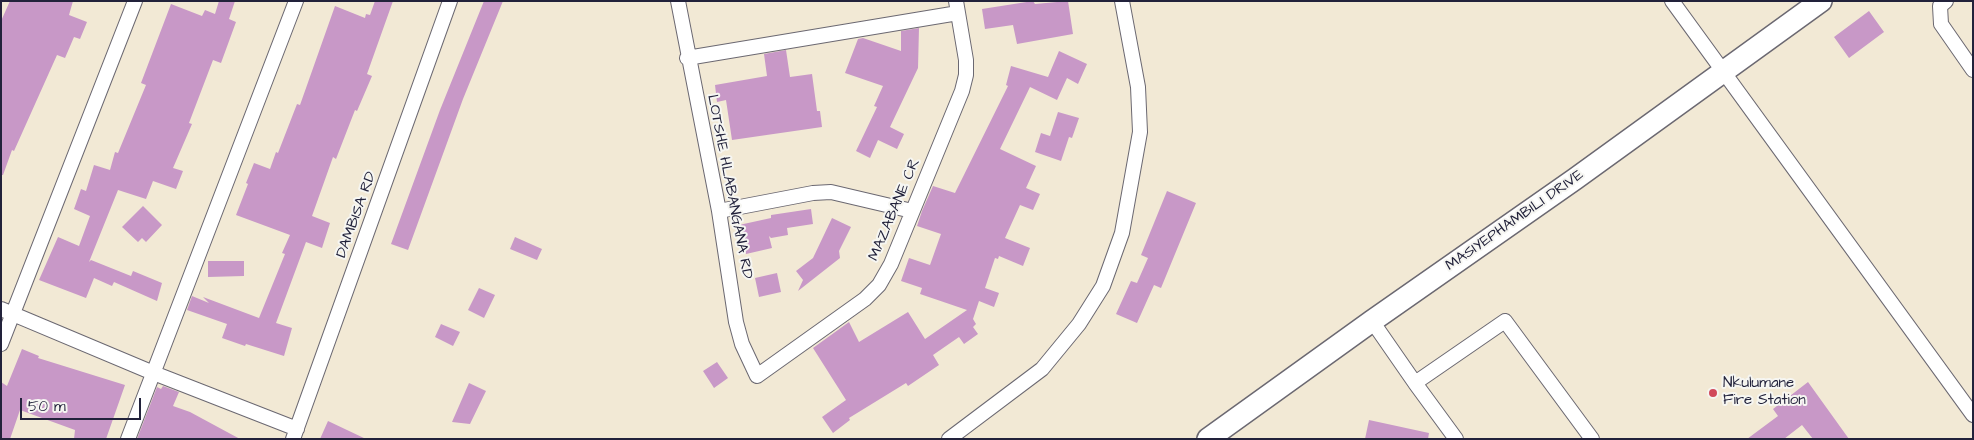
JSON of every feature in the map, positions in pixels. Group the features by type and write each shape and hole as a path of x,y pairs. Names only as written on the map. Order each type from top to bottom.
{"main road":[{"name":"MASIYEPHAMBILI DRIVE","path":"1208,439 1822,1"}],"street":[{"path":"1,344 7,311 135,1"},
{"path":"128,439 151,372 296,1"},
{"name":"DAMBISA RD","path":"295,434 450,1"},
{"name":"LOTSHE HLABANGANA RD","path":"678,1 687,58 719,211 736,322 742,344 757,376"},
{"path":"949,439 1042,369 1079,324 1103,286 1122,233 1140,132 1138,87 1122,1"},
{"path":"1672,1 1973,415"},
{"path":"1946,1 1940,6 1941,24 1973,70"},
{"path":"687,58 957,7"},
{"name":"MAZABANE CR","path":"757,376 848,313 879,285 891,264 962,91 966,75 966,60 957,7"},
{"path":"719,211 813,193 831,192 912,211"},
{"path":"7,311 295,434"},
{"path":"1372,321 1456,439"},
{"path":"1415,383 1505,321 1592,439"}],"building":[{"path":"10,1 73,1 69,15 87,22 80,39 74,37 65,58 57,55 14,151 12,150 3,175 1,175 1,21"},
{"path":"219,1 235,1 229,19 236,22 221,63 213,60 189,123 192,124 173,168 183,171 176,189 153,181 146,199 118,190 89,262 91,260 131,276 133,271 162,283 157,301 114,282 112,286 94,278 86,298 39,280 58,237 79,246 90,216 74,209 81,189 86,191 94,165 110,170 115,152 118,153 146,85 141,83 171,4 202,16 205,10 215,14"},
{"path":"375,1 393,1 367,74 372,76 357,111 355,110 336,159 333,157 312,216 330,223 322,248 306,242 276,323 292,328 284,356 222,338 227,324 187,310 192,296 209,303 203,297 259,318 285,254 282,253 290,235 236,215 248,184 246,183 254,163 270,169 297,104 300,105 335,6 365,18 366,14 370,15"},
{"path":"484,1 503,1 463,99 408,250 391,244 440,110"},
{"path":"1033,1 1035,4 1068,1 1073,34 1017,44 1013,25 985,29 982,9"},
{"path":"1869,11 1884,32 1849,58 1834,37"},
{"path":"919,28 918,68 890,127 904,134 897,149 878,140 870,158 856,151 877,107 874,106 883,86 845,73 858,39 863,38 901,51 901,31"},
{"path":"786,50 790,77 812,74 817,111 820,111 822,127 732,140 726,100 717,102 715,85 767,76 764,54"},
{"path":"1059,51 1087,64 1078,84 1067,78 1057,100 1030,87 1000,149 1036,166 1026,188 1040,194 1033,210 1020,205 1005,238 1030,248 1023,266 999,256 998,259 995,258 985,288 999,293 994,307 979,301 973,319 976,324 973,327 978,334 964,344 959,337 933,355 939,365 908,386 906,383 849,418 850,420 833,433 822,417 846,400 813,348 849,322 859,342 908,312 925,339 967,310 920,294 922,288 901,281 909,258 930,265 941,234 917,226 922,211 933,186 955,193 1008,86 1006,85 1011,66 1048,77"},
{"path":"1058,112 1079,118 1072,138 1069,137 1061,161 1035,152 1041,133 1050,136"},
{"path":"1167,191 1196,203 1161,288 1154,285 1137,323 1116,314 1131,281 1137,283 1148,258 1141,255"},
{"path":"143,206 162,225 146,242 142,238 138,242 122,227"},
{"path":"811,209 813,224 787,228 788,235 771,238 769,236 772,248 746,254 739,225 771,218 771,215"},
{"path":"832,218 851,227 839,251 840,258 798,291 803,280 796,271 813,258"},
{"path":"515,237 542,249 537,260 510,249"},
{"path":"208,261 244,261 244,276 208,277"},
{"path":"777,273 781,292 759,297 755,278"},
{"path":"479,288 495,295 484,318 468,310"},
{"path":"441,324 460,332 453,346 435,337"},
{"path":"22,349 39,356 38,358 125,385 106,439 74,439 75,430 20,410 10,439 1,439 1,382 7,386"},
{"path":"717,362 728,378 714,388 703,371"},
{"path":"1808,382 1849,439 1813,439 1802,425 1784,439 1747,439 1778,416 1773,409"},
{"path":"469,383 486,391 470,424 452,422"},
{"path":"163,386 179,392 173,406 190,412 240,439 137,439 157,387 161,389"},
{"path":"1369,420 1429,433 1428,439 1365,439"},
{"path":"328,421 366,439 320,439"}],"place":[{"name":"Nkulumane Fire Station","path":"1713,393"}]}
